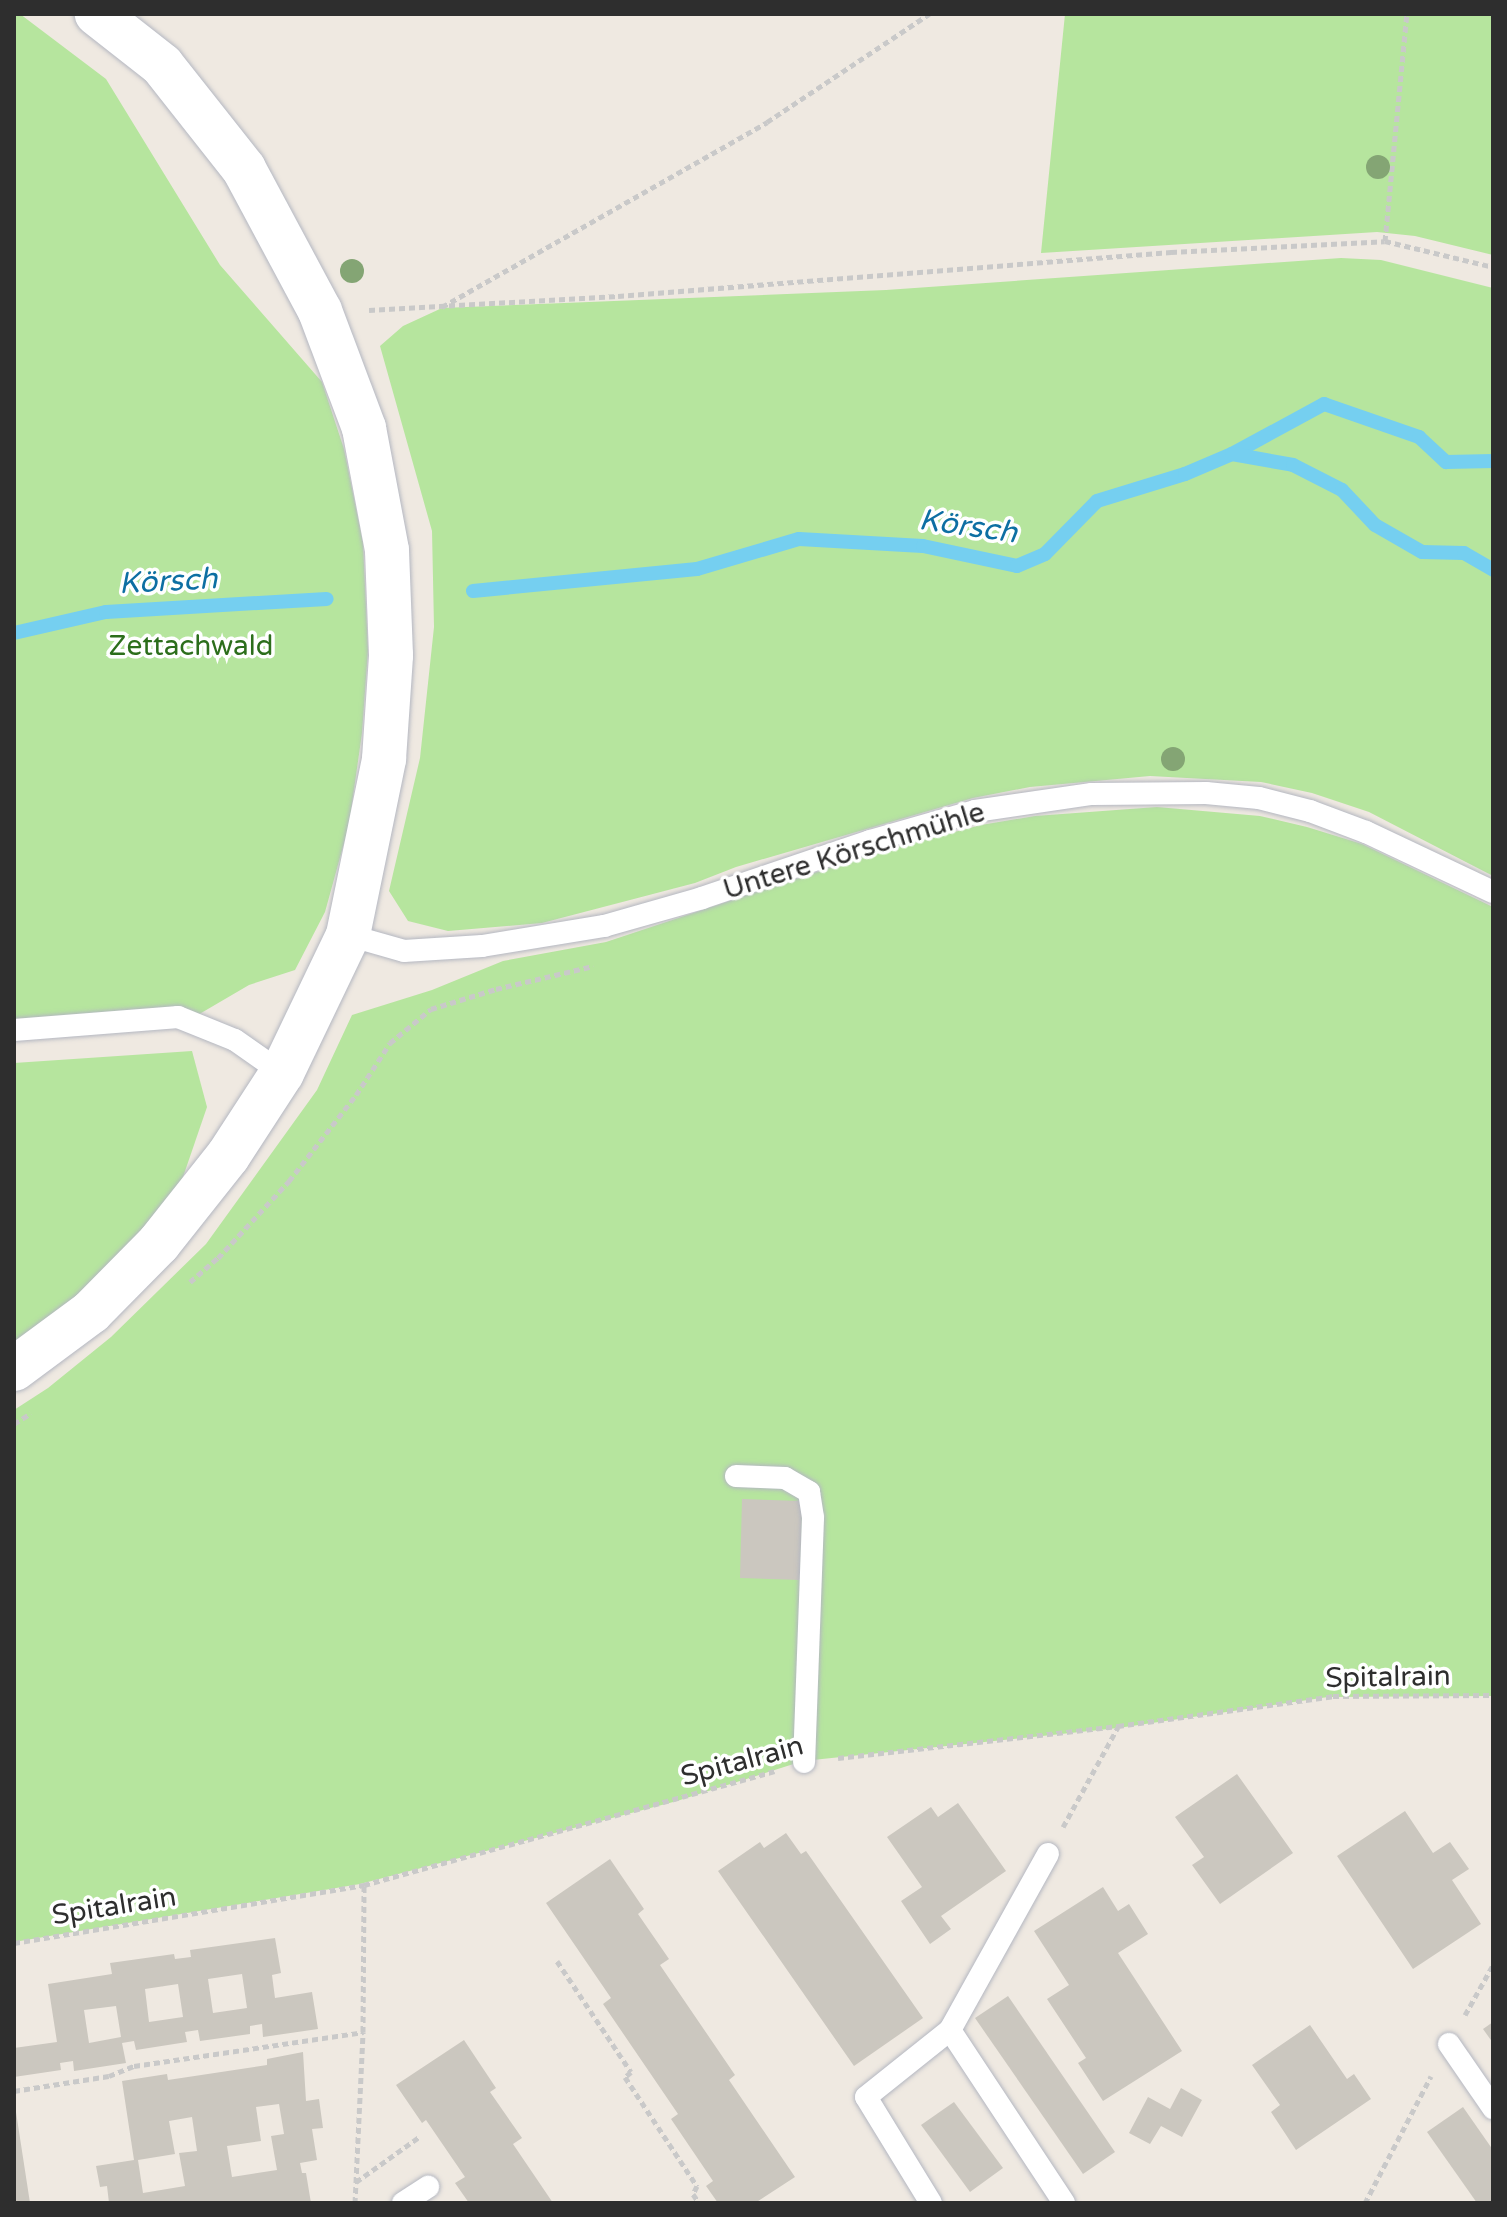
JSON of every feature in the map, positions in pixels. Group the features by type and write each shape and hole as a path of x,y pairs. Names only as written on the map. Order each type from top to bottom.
{"street":[{"path":"14,1369 91,1312 159,1243 228,1156 282,1073 348,935 384,759 391,655 387,550 364,428 320,311 244,169 162,65 97,14"}],"lane":[{"name":"Untere Körschmühle","path":"348,935 404,951 482,946 604,926 702,898 870,841 975,811 1107,794 1206,793 1259,798 1310,811 1366,832 1493,892"},
{"path":"14,1030 178,1017 235,1040 282,1073"},
{"path":"736,1476 785,1478 809,1492 813,1518 804,1762"},
{"path":"931,2203 866,2097 950,2030 1048,1854"},
{"path":"950,2030 1064,2203"},
{"path":"1449,2044 1493,2108"},
{"path":"403,2203 428,2187"}],"path":[{"path":"442,308 767,122 929,14"},
{"path":"1385,241 1407,14"},
{"path":"320,311 442,308 1171,252 1385,241 1493,267"},
{"path":"190,1282 218,1258 289,1181 356,1095 390,1043 431,1009 496,989 603,964"},
{"name":"Spitalrain","path":"14,1943 364,1885 804,1762 1118,1726 1333,1696 1493,1695"},
{"path":"1048,1854 1118,1726"},
{"path":"355,2203 363,2032 364,1885"},
{"path":"557,1961 631,2072 625,2077 697,2186 693,2194 699,2203"},
{"path":"1365,2203 1493,1965"},
{"path":"14,2091 109,2076 134,2066 363,2032"},
{"path":"356,2182 419,2137"}],"green space":[{"name":"Zettachwald","path":"14,14 20,14 106,79 220,265 322,382 344,449 363,543 368,650 362,733 349,825 325,912 295,970 249,985 196,1016 14,1027"},
{"path":"1065,14 1493,14 1493,255 1415,236 1377,232 1041,253"},
{"path":"1341,258 1381,260 1493,288 1493,876 1369,812 1312,793 1261,782 1150,776 1030,787 973,798 736,867 695,883 542,923 448,931 408,921 389,891 420,758 434,627 432,531 380,346 403,326 442,308 886,290"},
{"path":"1157,807 1260,816 1307,827 1362,844 1493,907 1493,1696 1328,1697 1118,1728 803,1761 677,1801 360,1884 14,1942 14,1410 48,1388 111,1337 206,1244 317,1090 352,1015 432,990 503,961 606,942 871,854 981,825 1035,816"},
{"path":"192,1051 207,1107 171,1212 78,1301 14,1345 14,1063"}],"building":[{"path":"742,1499 802,1501 800,1580 740,1578"},
{"path":"1237,1774 1293,1853 1220,1904 1192,1865 1204,1857 1175,1817"},
{"path":"958,1803 1006,1871 941,1916 951,1929 930,1944 901,1901 922,1887 887,1837 931,1807 938,1817"},
{"path":"1405,1811 1433,1853 1450,1842 1469,1869 1452,1880 1481,1924 1413,1969 1337,1856"},
{"path":"786,1833 801,1854 806,1851 923,2018 854,2066 718,1871 760,1842 764,1848"},
{"path":"610,1859 644,1909 638,1914 669,1959 660,1965 735,2075 729,2080 795,2177 755,2203 718,2203 706,2186 713,2181 671,2119 678,2114 603,2004 611,1998 546,1903"},
{"path":"1103,1887 1118,1911 1129,1904 1148,1934 1118,1953 1182,2051 1103,2101 1078,2063 1086,2058 1047,1999 1069,1985 1034,1931"},
{"path":"275,1938 281,1973 272,1975 275,1998 312,1992 318,2029 263,2037 262,2024 250,2026 250,2034 200,2041 198,2030 185,2032 187,2042 136,2050 134,2041 122,2043 126,2063 74,2071 73,2061 60,2063 61,2070 14,2077 14,2048 57,2042 48,1984 112,1974 110,1963 174,1954 175,1959 191,1957 190,1950","holes":["242,1974 247,2008 213,2013 208,1979","178,1984 183,2017 149,2022 145,1989","116,2006 121,2037 89,2043 84,2010"]},
{"path":"1008,1996 1115,2152 1083,2174 975,2018"},
{"path":"1493,2022 1493,2043 1483,2029"},
{"path":"1310,2025 1347,2079 1354,2074 1371,2099 1296,2150 1271,2112 1280,2105 1252,2065"},
{"path":"464,2040 496,2088 490,2092 522,2138 513,2144 553,2203 469,2203 455,2183 465,2177 426,2120 422,2123 396,2085"},
{"path":"303,2052 306,2101 319,2099 323,2128 312,2129 317,2160 300,2163 302,2173 306,2173 311,2203 109,2203 107,2186 100,2187 96,2166 134,2160 122,2081 167,2074 168,2080 267,2065 267,2059","holes":["279,2104 284,2134 271,2136 277,2170 232,2177 227,2146 261,2141 256,2107","192,2117 197,2151 179,2153 185,2186 143,2193 138,2160 175,2154 169,2121"]},
{"path":"1181,2088 1202,2100 1182,2137 1161,2126 1150,2144 1129,2133 1148,2097 1170,2109"},
{"path":"954,2102 1003,2168 970,2192 921,2125"},
{"path":"1463,2107 1493,2150 1493,2203 1477,2203 1427,2132"},
{"path":"16,2112 30,2203 14,2203"}],"waterway":[{"path":"1232,454 1324,404 1419,437 1446,462 1493,461"},
{"name":"Körsch","path":"473,591 697,569 799,539 923,546 1017,566 1045,554 1097,501 1185,474 1232,454 1293,465 1342,490 1375,525 1422,552 1464,553 1493,570"},
{"name":"Körsch","path":"14,633 106,612 327,599"}]}
